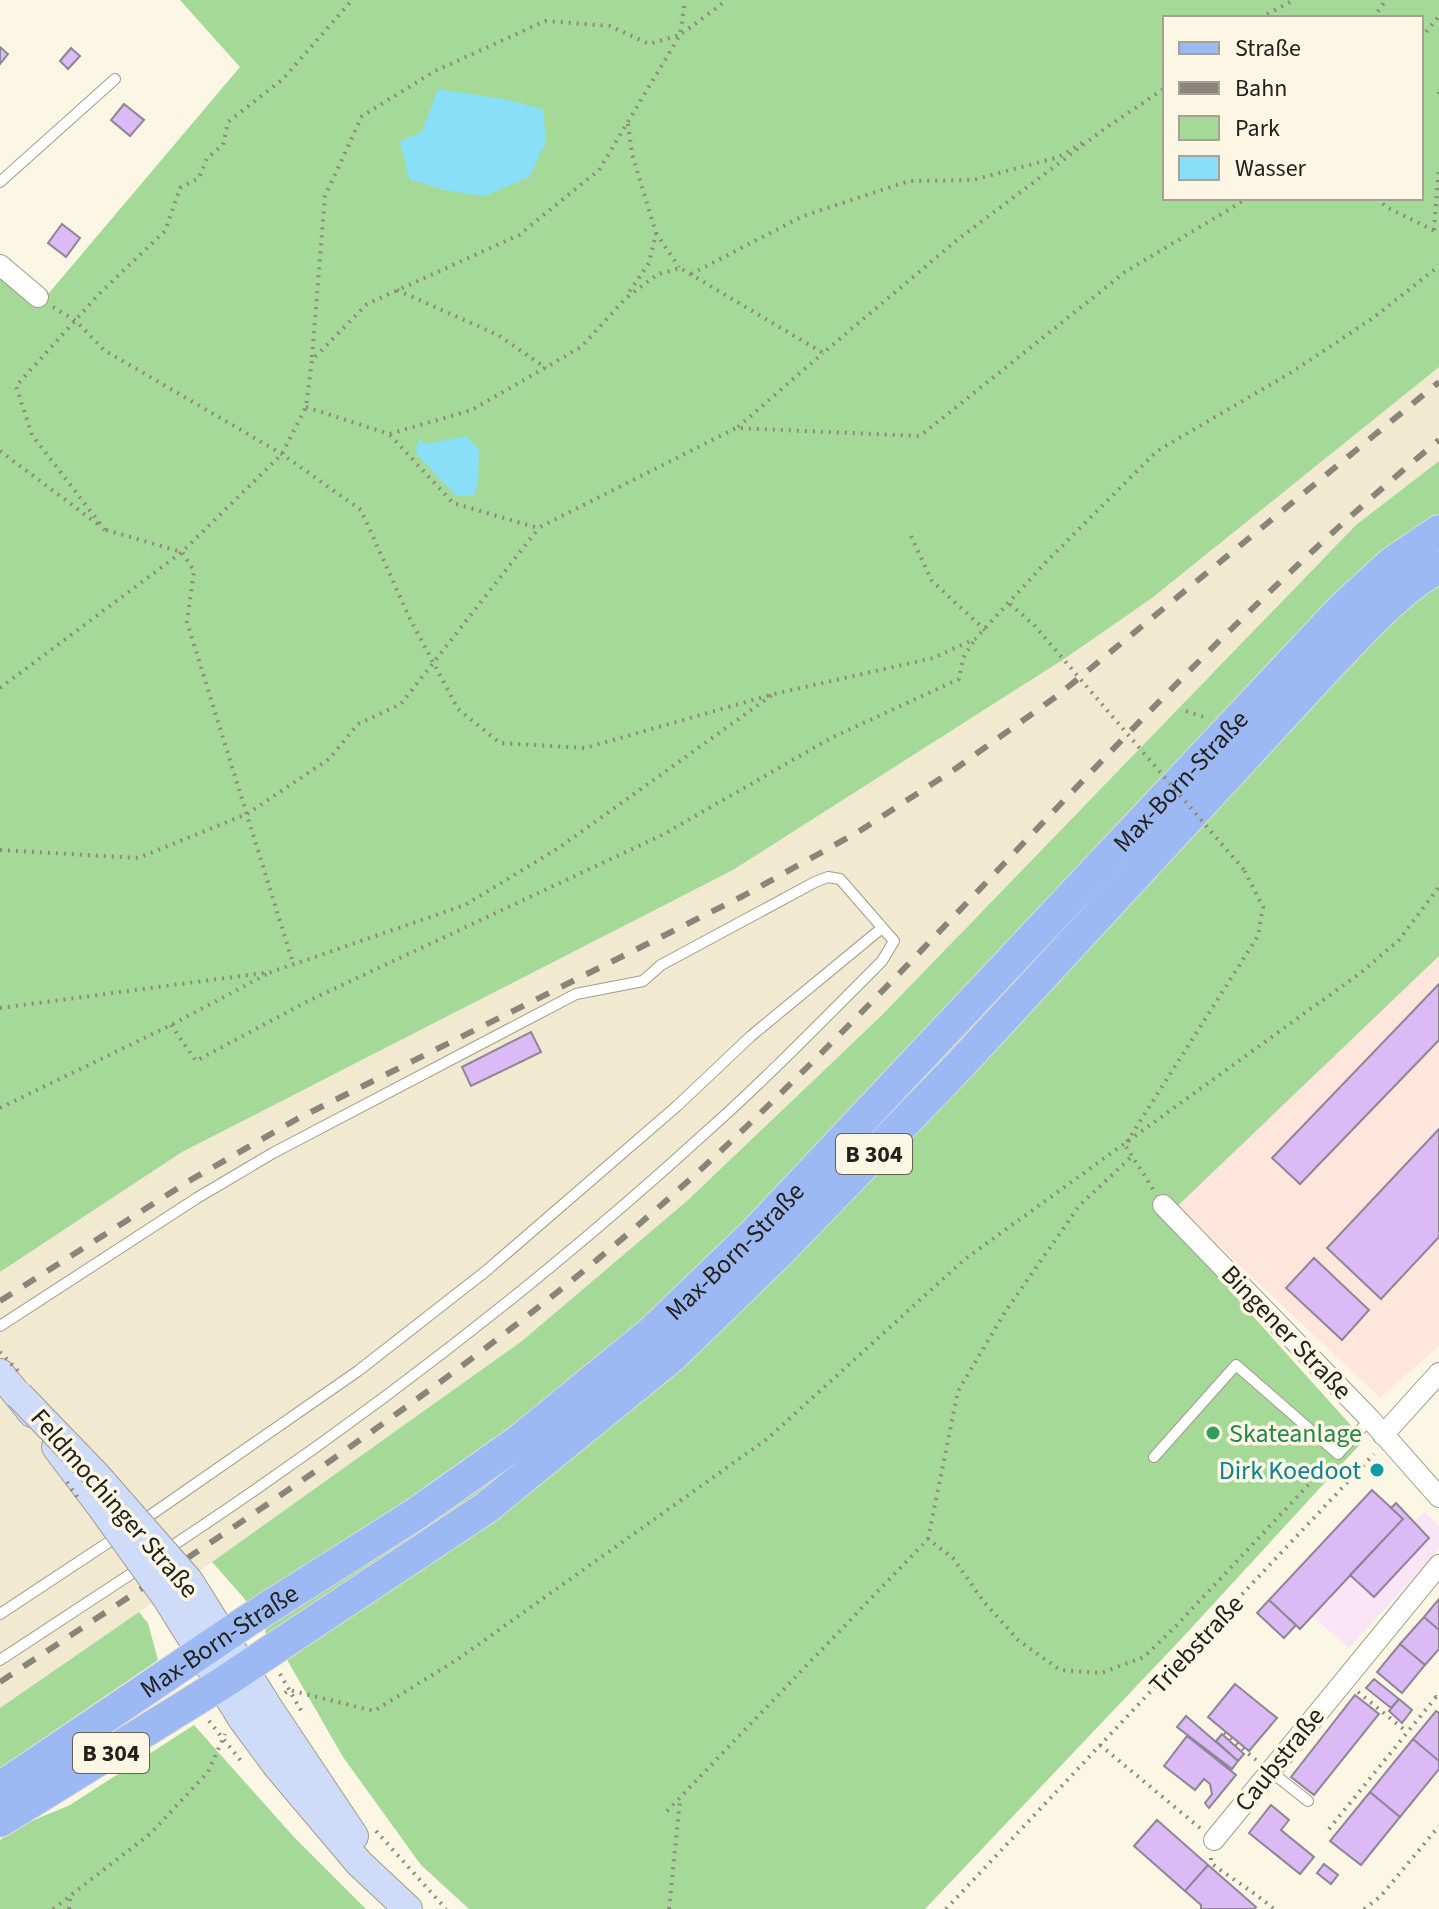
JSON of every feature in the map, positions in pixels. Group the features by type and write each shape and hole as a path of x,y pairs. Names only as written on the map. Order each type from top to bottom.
{"main road":[{"name":"Max-Born-Straße","path":"0,1788 213,1644 414,1515 508,1449 651,1333 756,1232 1344,607 1392,563 1439,531"},
{"name":"Max-Born-Straße","path":"0,1821 233,1676 487,1507 672,1356 778,1253 959,1066 1334,660 1385,609 1427,573 1439,567"},
{"name":"Feldmochinger Straße","path":"0,1373 97,1476 189,1581 213,1644 254,1712 400,1901"},
{"name":"Feldmochinger Straße","path":"19,1395 166,1597 213,1644"}],"street":[{"path":"0,265 38,297"},
{"name":"Bingener Straße","path":"1163,1205 1377,1427 1439,1497"},
{"path":"1377,1427 1439,1373"},
{"name":"Caubstraße","path":"1214,1840 1439,1565"}],"lane":[{"path":"0,182 115,79"},
{"path":"0,1326 197,1198 273,1153 576,994 643,981 661,965 815,882 828,877 840,879 894,941 882,961 705,1133 514,1298 386,1398 280,1474 0,1660"},
{"path":"0,1614 252,1447 393,1344 601,1174 751,1036 882,928"},
{"path":"1154,1457 1236,1365 1338,1454 1377,1427"},
{"path":"1270,1771 1308,1801"}],"path":[{"path":"105,530 32,435 16,386 100,293 165,231 180,188 199,178 207,158 223,145 228,122 283,79 352,0"},
{"path":"312,360 367,304 519,235 599,170 680,35 685,0"},
{"path":"0,688 182,552 282,454 306,407 325,196 362,116 435,71 545,21 610,26 649,44 680,35 727,0"},
{"path":"1264,16 1294,0"},
{"path":"1423,36 1439,16"},
{"path":"691,274 803,216 909,181 973,180 1059,157 1163,89"},
{"path":"628,122 632,154 656,233 680,268 823,353"},
{"path":"0,850 138,858 247,814 329,759 358,724 401,704 538,528 736,428 957,240 1107,127"},
{"path":"1379,200 1386,207 1436,232 1439,167"},
{"path":"736,428 920,436 1125,272 1245,200"},
{"path":"389,434 472,410 581,347 626,298 649,263 656,233"},
{"path":"171,1025 196,1061 306,1002 662,835 831,738 959,679 963,658 975,639 1048,560 1157,451 1292,372 1373,318 1439,266"},
{"path":"626,298 658,274 680,268"},
{"path":"397,290 498,335 546,368"},
{"path":"38,297 76,321 104,350 282,454 361,510 432,664 458,709 500,743 585,748 774,694 933,658 975,639"},
{"path":"306,407 389,434 453,503 538,528"},
{"path":"0,451 105,530 182,552 194,571 187,622 293,963"},
{"path":"911,536 932,581 985,630"},
{"path":"1010,604 1034,625 1244,870 1263,907 1258,936 1125,1145"},
{"path":"0,1108 171,1025 271,972 465,905 560,847 774,694"},
{"path":"53,1909 150,1834 208,1772 226,1732 254,1712 289,1690 374,1711 458,1659 767,1439 965,1259 1363,971 1399,940 1439,887"},
{"path":"0,1008 271,972"},
{"path":"1125,1145 1163,1205"},
{"path":"667,1811 928,1539 958,1391 1005,1312 1079,1206 1132,1156"},
{"name":"Triebstraße","path":"946,1909 1372,1458 1377,1427"},
{"path":"928,1539 953,1558 984,1602 1018,1640 1060,1670 1101,1673 1144,1657 1338,1454"},
{"path":"62,1475 88,1512"},
{"path":"1344,1680 1407,1732"},
{"path":"1329,1829 1436,1697 1439,1700"},
{"path":"1224,1733 1270,1771"},
{"path":"1100,1745 1214,1840 1211,1863 1274,1909"},
{"path":"669,1909 680,1797"},
{"path":"1364,1909 1380,1897 1439,1826"},
{"path":"69,1909 71,1895"}],"shaded area":[{"path":"1439,367 1439,461 1356,525 881,1016 688,1200 522,1341 212,1562 0,1708 0,1272 182,1152 733,870 1064,659 1152,598"},
{"path":"1439,956 1439,1346 1380,1398 1177,1206"},
{"path":"1396,1503 1414,1522 1424,1511 1439,1526 1439,1549 1349,1648 1312,1616"}],"green space":[{"path":"180,0 1439,0 1439,367 1152,598 1064,659 733,870 182,1152 0,1272 0,274 38,306 240,67"},
{"path":"1439,461 1439,956 1165,1218 1364,1440 1183,1637 925,1909 469,1909 421,1865 343,1757 286,1658 243,1597 212,1562 522,1341 688,1200 881,1016 1356,525"},
{"path":"139,1612 148,1623 158,1660 0,1768 0,1708"},
{"path":"194,1725 293,1836 366,1909 0,1909 0,1840 22,1825 70,1805"}],"water":[{"path":"438,89 543,109 546,142 529,177 485,196 444,190 409,179 400,141 422,132"},
{"path":"467,436 479,450 478,482 474,496 456,496 416,453 418,440 427,444"}],"building":[{"path":"0,47 8,54 0,64"},
{"path":"71,48 80,56 68,69 60,61"},
{"path":"124,104 144,120 130,136 111,120"},
{"path":"62,224 80,238 66,257 48,243"},
{"path":"1439,984 1439,1040 1300,1184 1272,1158"},
{"path":"531,1032 541,1052 471,1086 462,1067"},
{"path":"1439,1129 1439,1237 1381,1299 1327,1248"},
{"path":"1314,1258 1369,1310 1342,1340 1286,1288"},
{"path":"1372,1490 1403,1519 1300,1629 1269,1600"},
{"path":"1396,1503 1429,1538 1374,1597 1350,1575 1403,1519 1391,1508"},
{"path":"1439,1599 1439,1630 1424,1617"},
{"path":"1269,1600 1296,1625 1284,1638 1257,1613"},
{"path":"1424,1617 1439,1630 1439,1649 1425,1665 1400,1644"},
{"path":"1400,1644 1425,1665 1402,1693 1377,1672"},
{"path":"1374,1679 1399,1699 1391,1708 1366,1688"},
{"path":"1235,1684 1277,1718 1249,1751 1208,1717"},
{"path":"1355,1695 1379,1714 1314,1795 1291,1777"},
{"path":"1399,1699 1412,1710 1402,1723 1389,1711"},
{"path":"1436,1711 1439,1713 1439,1761 1413,1739"},
{"path":"1186,1716 1238,1761 1232,1769 1177,1727"},
{"path":"1222,1734 1244,1754 1238,1761 1216,1741"},
{"path":"1187,1736 1236,1775 1209,1808 1205,1803 1212,1794 1210,1784 1204,1779 1195,1790 1164,1766"},
{"path":"1413,1739 1439,1761 1439,1769 1400,1817 1370,1792"},
{"path":"1370,1792 1400,1817 1361,1865 1330,1841"},
{"path":"1271,1805 1289,1820 1281,1830 1314,1857 1300,1874 1249,1833"},
{"path":"1157,1820 1208,1865 1185,1891 1134,1846"},
{"path":"1324,1864 1338,1875 1331,1884 1317,1873"},
{"path":"1208,1865 1256,1907 1201,1909 1201,1905 1185,1891"}],"railway":[{"path":"0,1301 189,1181 297,1119 743,896 858,832 955,769 1057,696 1439,382"},
{"path":"0,1682 366,1436 542,1304 628,1234 710,1161 802,1072 1158,702 1249,612 1342,524 1439,440"}],"place":[{"name":"Skateanlage","path":"1213,1433"},
{"name":"Dirk Koedoot","path":"1377,1470"}]}
